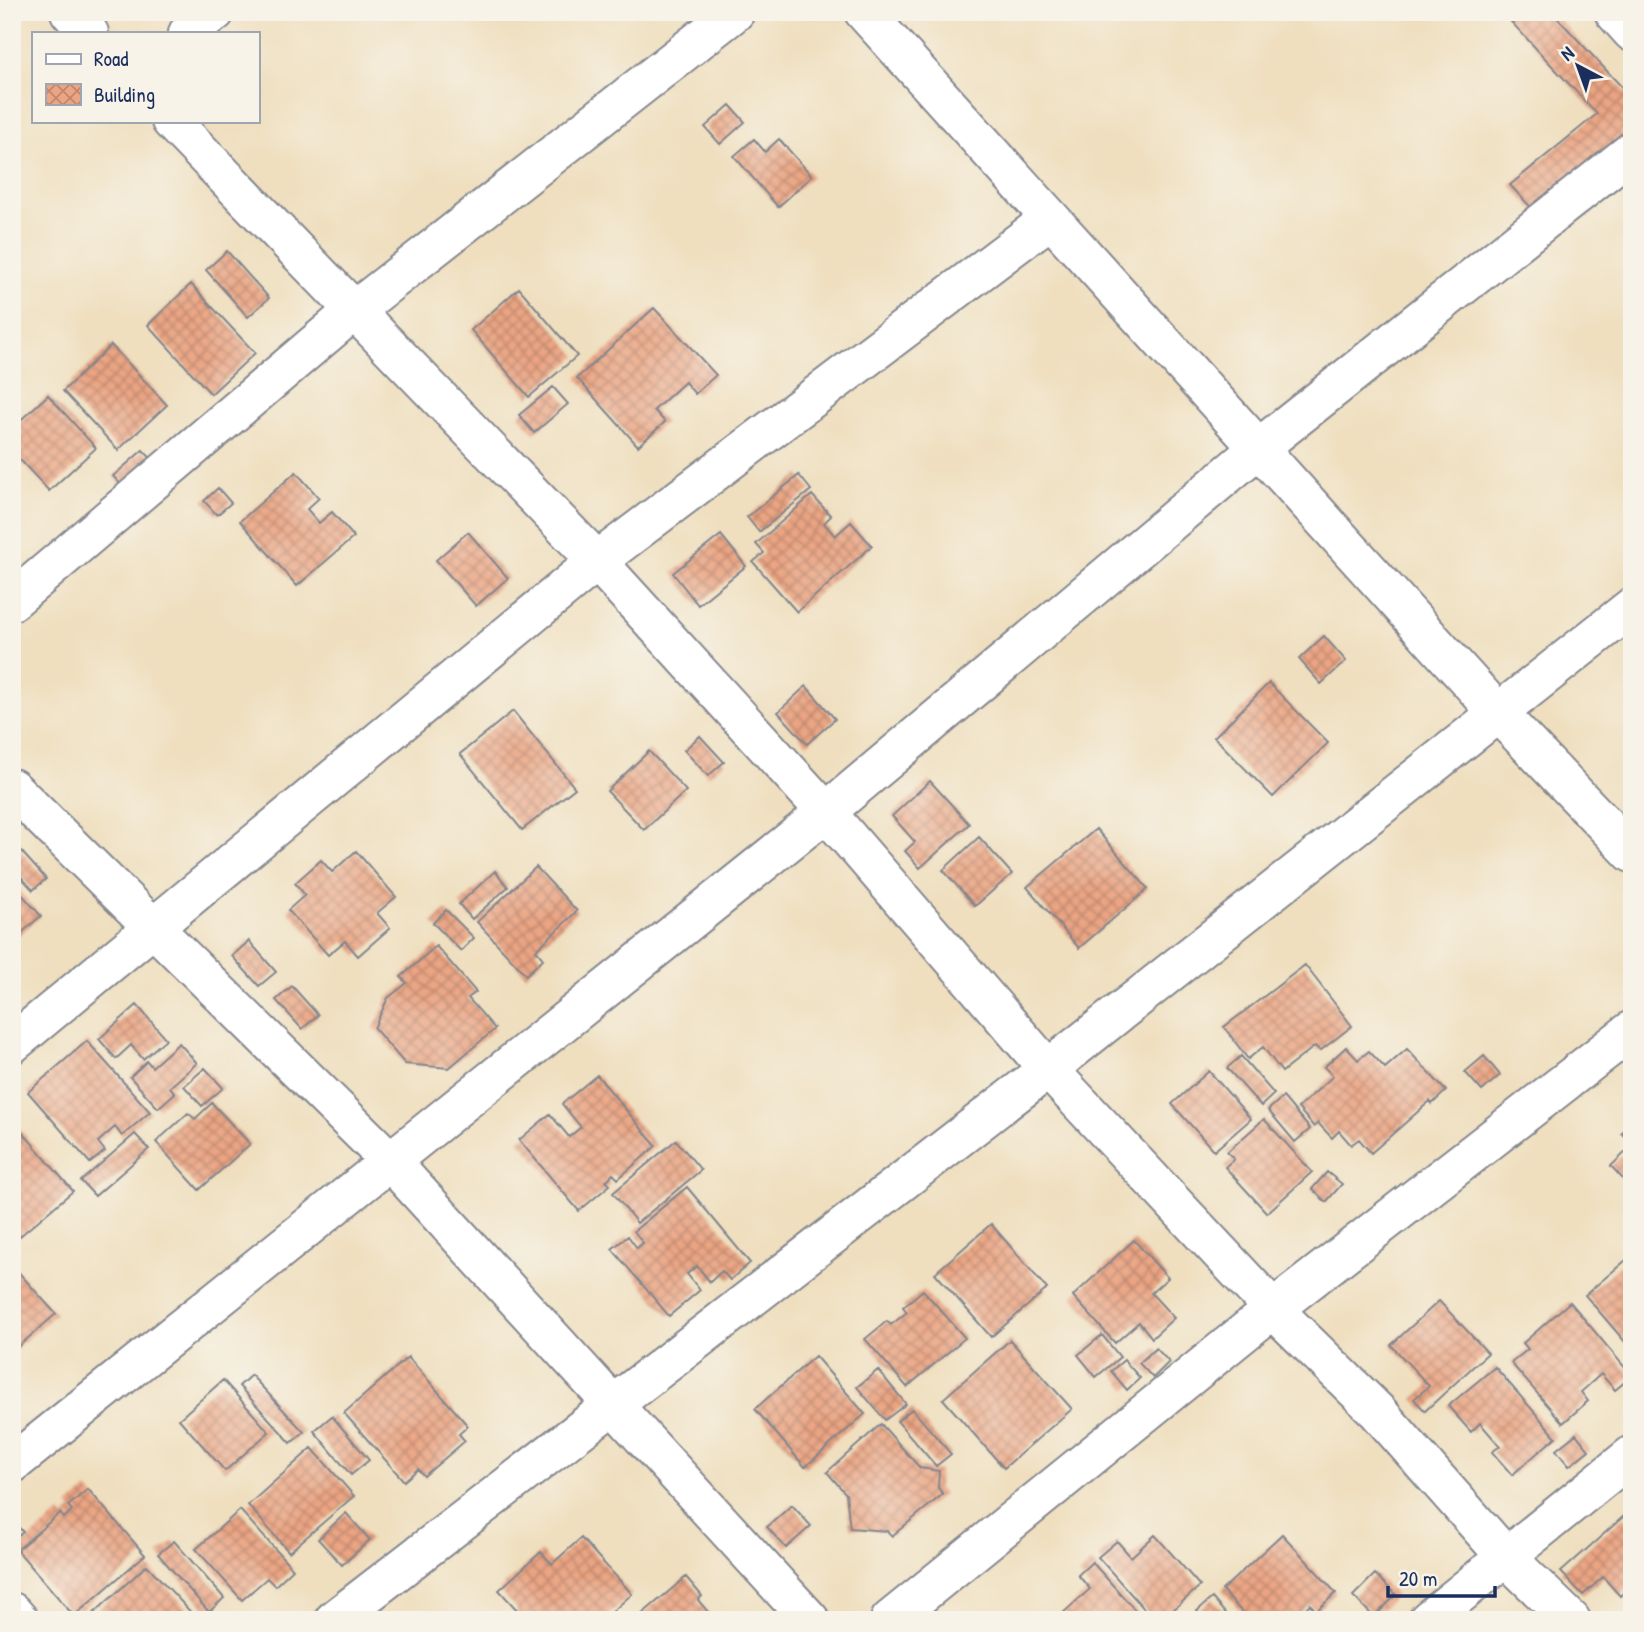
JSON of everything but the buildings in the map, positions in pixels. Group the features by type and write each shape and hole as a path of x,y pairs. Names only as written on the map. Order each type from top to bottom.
{"street":[{"path":"70,12 88,32"},
{"path":"189,32 215,12"},
{"path":"12,601 356,309 735,12"},
{"path":"864,12 1499,714 1632,853"},
{"path":"1614,12 1632,32"},
{"path":"173,122 597,561 826,812 1048,1069 1273,1309 1378,1412 1506,1557 1571,1620"},
{"path":"12,1464 826,812 1260,447 1632,151"},
{"path":"12,1044 597,561 1050,219"},
{"path":"334,1620 610,1404 1048,1069 1632,607"},
{"path":"12,788 391,1162 810,1620"},
{"path":"890,1620 1273,1309 1632,1030"},
{"path":"1428,1620 1632,1455"},
{"path":"12,1612 19,1620"}]}
